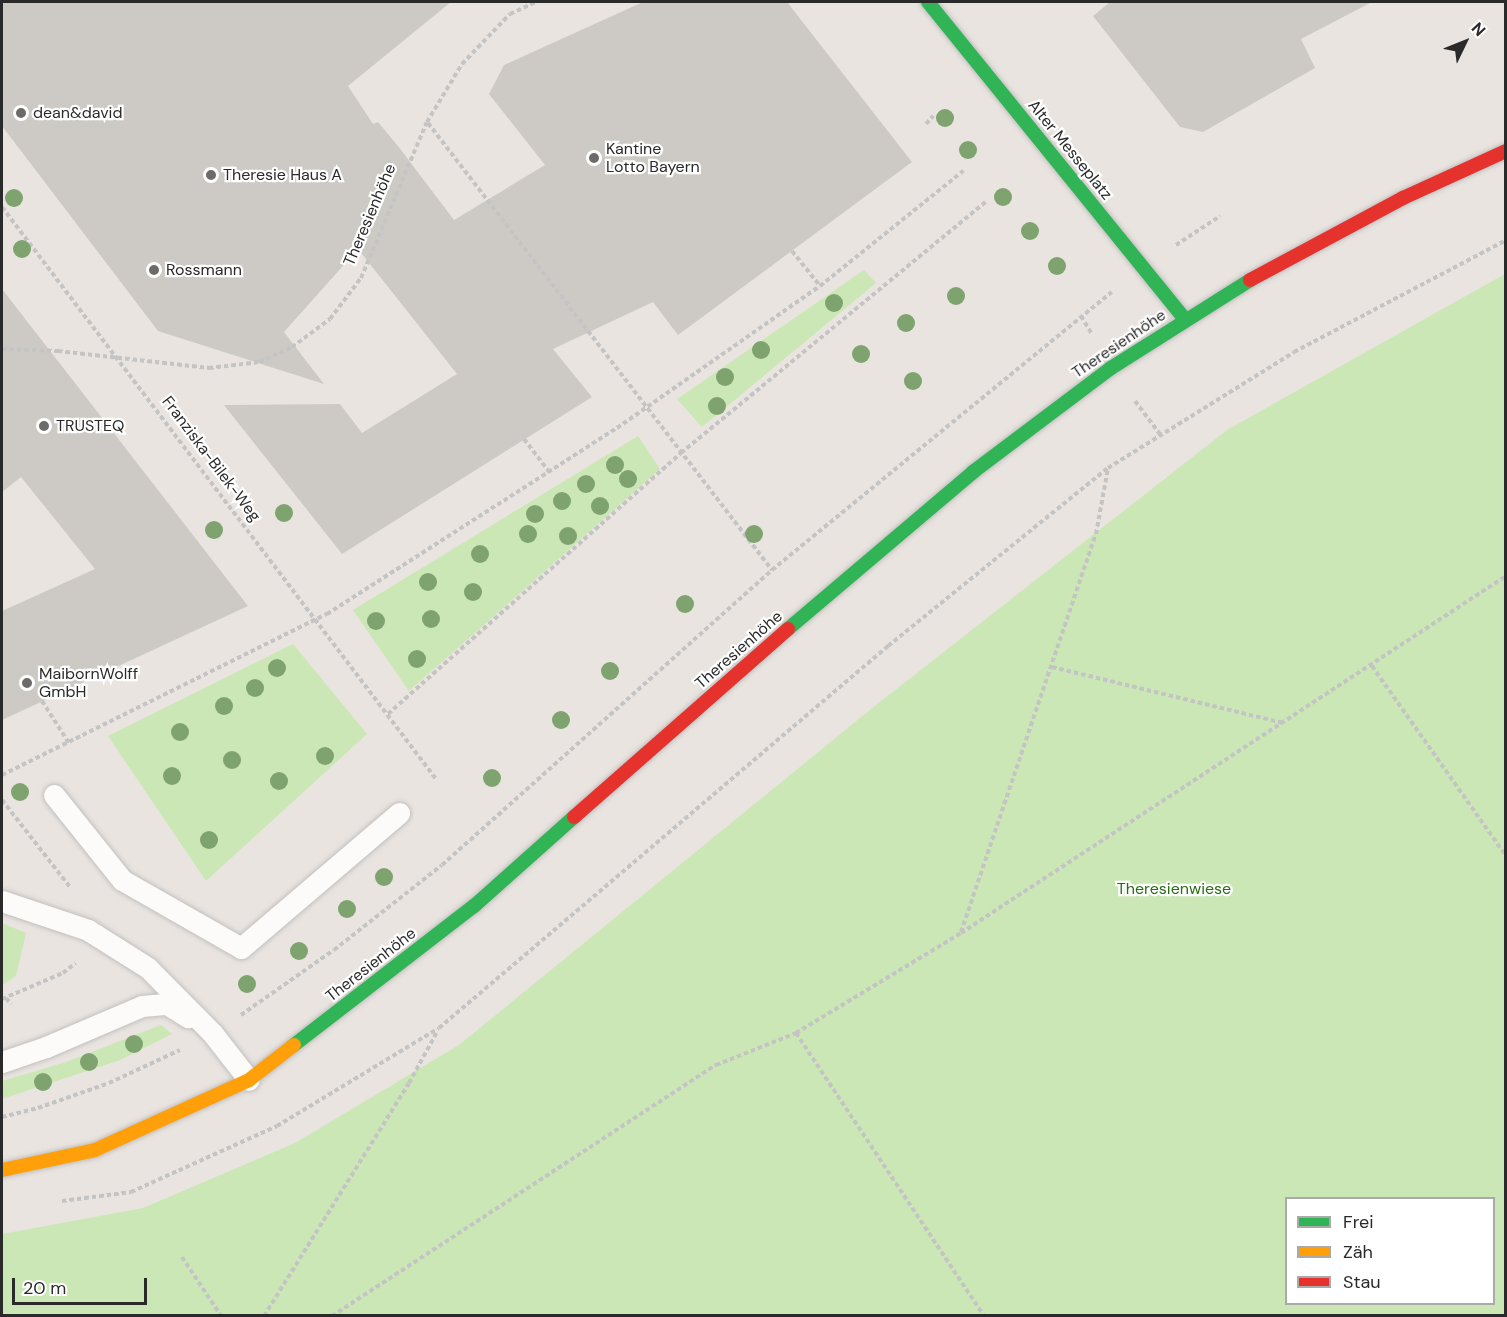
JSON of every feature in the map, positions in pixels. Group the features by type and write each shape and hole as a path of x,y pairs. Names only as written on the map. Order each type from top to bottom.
{"main road":[{"name":"Alter Messeplatz","path":"928,2 1185,319"},
{"name":"Theresienhöhe","path":"2,1170 95,1150 249,1080 474,906 807,612 973,472 1111,368 1185,319 1403,198 1506,151"}],"lane":[{"path":"54,795 122,879 241,948 399,813"},
{"path":"2,901 88,930 148,968 213,1034 249,1080"},
{"path":"2,1062 46,1047 142,1006 167,1004 213,1034"}],"path":[{"name":"Theresienhöhe","path":"2,349 120,358 209,368 259,362 292,347 330,319 361,278 427,122 462,64 485,36 510,14 536,2"},
{"path":"926,124 933,116"},
{"path":"427,122 772,570"},
{"path":"2,775 318,620 550,473 645,405 820,286 963,171"},
{"path":"388,714 681,453 987,201"},
{"name":"Franziska-Bilek-Weg","path":"2,207 120,358 436,779"},
{"path":"60,1202 131,1192 256,1136 439,1028 888,646 1108,468 1294,352 1506,240"},
{"path":"792,251 820,286"},
{"path":"2,1117 109,1083 213,1034 334,950 442,865 772,570 1081,316"},
{"path":"524,440 550,473"},
{"path":"961,933 1096,534 1108,468"},
{"path":"332,1316 716,1065 796,1033 961,933 1372,666 1506,576"},
{"path":"1372,666 1506,856"},
{"path":"1052,667 1283,723"},
{"path":"42,701 70,743"},
{"path":"11,1004 4,998 63,973"},
{"path":"264,1316 410,1083 439,1028"},
{"path":"796,1033 984,1316"},
{"path":"182,1257 220,1316"}],"green space":[{"path":"864,270 876,283 702,427 677,399"},
{"name":"Theresienwiese","path":"1505,274 1505,1315 2,1315 2,1234 143,1208 295,1143 459,1045 871,709 1227,430"},
{"path":"638,436 660,469 409,691 353,610"},
{"path":"293,644 367,734 206,881 108,736"},
{"path":"2,923 26,933 16,976 2,985"},
{"path":"161,1025 172,1034 120,1060 2,1099 2,1081 66,1062"}],"building":[{"path":"2,2 451,2 348,86 373,124 378,122 454,220 545,165 489,94 504,65 643,2 787,2 912,162 678,335 653,302 553,349 592,397 342,554 224,405 340,404 362,433 457,374 358,249 284,332 324,384 158,331 2,126"},
{"path":"1110,2 1372,2 1301,39 1315,68 1203,132 1180,127 1093,16"},
{"path":"2,289 248,606 2,720 2,611 95,569 21,477 2,492"}],"traffic: fast":[{"path":"928,2 1185,319"},
{"path":"788,629 973,472 1111,368 1250,280"},
{"path":"294,1045 474,906 574,817"}],"traffic: slow":[{"path":"2,1170 95,1150 249,1080 294,1045"}],"traffic: jam":[{"path":"1250,280 1403,198 1506,151"},
{"path":"574,817 788,629"}],"place":[{"name":"dean&david","path":"21,113"},
{"name":"Kantine Lotto Bayern","path":"594,158"},
{"name":"Theresie Haus A","path":"211,175"},
{"name":"Rossmann","path":"154,270"},
{"name":"TRUSTEQ","path":"44,426"},
{"name":"MaibornWolff GmbH","path":"27,683"}]}
